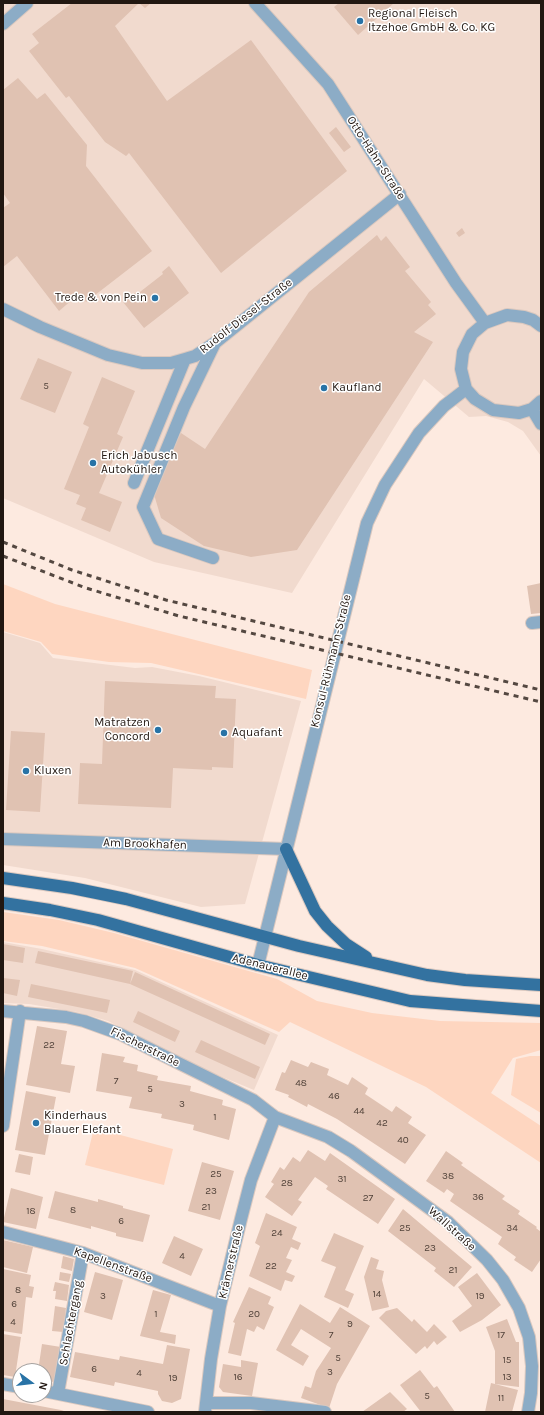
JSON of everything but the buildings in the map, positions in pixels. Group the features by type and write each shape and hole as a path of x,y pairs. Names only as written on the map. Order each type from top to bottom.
{"main road":[{"path":"286,849 315,911 327,926 346,944 372,961"},
{"path":"3,878 72,888 126,899 266,938 372,961 404,970 465,980 541,986"},
{"name":"Adenauerallee","path":"3,903 50,910 98,920 258,965 410,1001 541,1011"}],"street":[{"path":"3,24 26,3"},
{"name":"Otto-Hahn-Straße","path":"255,3 328,84 456,283 484,323"},
{"name":"Rudolf-Diesel-Straße","path":"3,309 40,328 108,355 149,363 171,363 185,359 205,350 216,342 400,194"},
{"path":"541,326 533,320 524,317 507,315 484,323 472,334 463,352 461,369 466,389 475,399 493,410 519,414 536,405 541,424"},
{"path":"214,558 158,539 143,507 184,407 216,342"},
{"path":"134,483 185,359"},
{"name":"Konsul-Rühmann-Straße","path":"258,965 266,938 286,849 366,523 385,485 419,433 444,406 466,389"},
{"name":"Am Brookhafen","path":"3,839 286,849"},
{"name":"Fischerstraße","path":"3,1011 20,1011 66,1017 104,1027 253,1100 276,1117"},
{"path":"3,1126 20,1011"},
{"name":"Krämerstraße","path":"206,1408 220,1306 252,1180 276,1117"},
{"name":"Wallstraße","path":"276,1117 328,1137 351,1151 448,1222 487,1260 503,1280 520,1308 528,1337 532,1366 531,1393 528,1412"},
{"name":"Kapellenstraße","path":"3,1232 84,1253 220,1306"},
{"name":"Schlachtergang","path":"58,1393 84,1253"},
{"path":"52,1392 148,1412"},
{"path":"206,1408 251,1403 325,1412"}],"shaded area":[{"path":"3,3 541,3 541,456 523,431 508,422 486,416 469,417 424,379 292,593 154,562 3,498"},
{"path":"3,584 55,604 312,670 306,699 151,663 109,662 52,654 41,642 3,631"},
{"path":"3,632 40,643 53,658 135,668 152,667 199,676 301,701 245,904 201,907 85,878 3,865"},
{"path":"3,912 59,920 114,933 277,979 317,1001 372,1013 440,1021 541,1023 541,1050 513,1058 491,1093 541,1126 541,1163 426,1087 290,1022 279,1032 135,968 42,946 3,941"},
{"path":"3,942 42,949 135,970 278,1035 254,1090 186,1062 108,1021 77,1012 29,1004 3,1003"},
{"path":"530,1056 541,1056 541,1113 511,1095 516,1059"},
{"path":"94,1128 173,1149 164,1185 85,1165"}],"railway":[{"path":"3,542 72,570 166,600 541,690"},
{"path":"3,556 86,588 179,616 541,702"}],"place":[{"name":"Regional Fleisch Itzehoe GmbH & Co. KG","path":"360,21"},
{"name":"Trede & von Pein","path":"155,298"},
{"name":"Kaufland","path":"324,388"},
{"name":"Erich Jabusch Autokühler","path":"93,463"},
{"name":"Matratzen Concord","path":"158,730"},
{"name":"Aquafant","path":"224,733"},
{"name":"Kluxen","path":"26,771"},
{"name":"Kinderhaus Blauer Elefant","path":"36,1123"}]}
